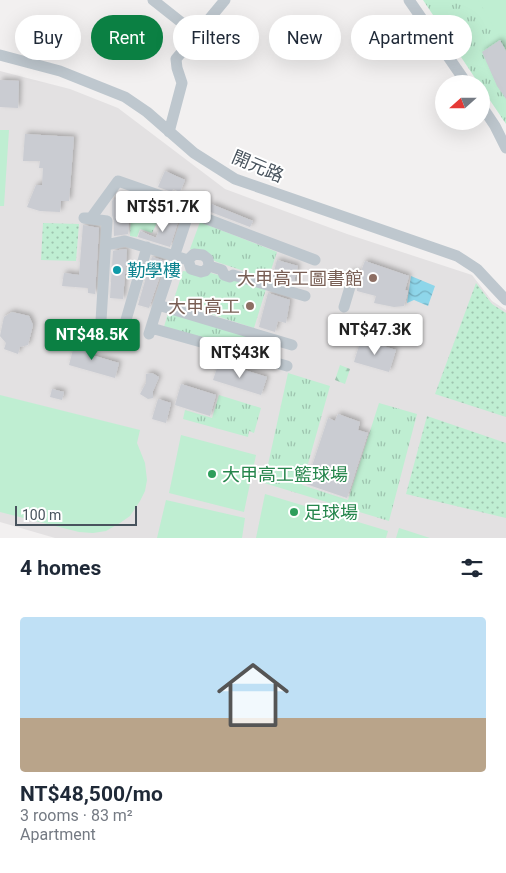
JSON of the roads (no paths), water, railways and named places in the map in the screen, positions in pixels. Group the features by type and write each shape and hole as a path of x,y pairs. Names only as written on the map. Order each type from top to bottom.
{"street":[{"path":"153,0 173,16"},
{"path":"212,15 225,0"},
{"path":"409,0 460,75"},
{"name":"開元路","path":"0,55 60,71 125,98 147,112 194,154 235,179 457,256 477,269 506,300"},
{"path":"169,132 182,83 176,60"},
{"path":"490,118 506,148"},
{"path":"101,321 108,221 84,218 91,218 118,181 184,204 186,210 186,221 150,331 287,366"},
{"path":"186,210 315,260"},
{"path":"106,245 125,241 188,260 194,254 203,255 208,259 209,266 305,296"},
{"path":"124,327 147,248"},
{"path":"344,308 350,287"},
{"path":"158,305 292,345"}],"water":[{"path":"411,276 435,286 428,306 414,300 407,303"}],"place":[{"name":"勤學樓","path":"117,270"},
{"name":"大甲高工圖書館","path":"373,278"},
{"name":"大甲高工","path":"250,306"},
{"name":"大甲高工籃球場","path":"212,474"},
{"name":"足球場","path":"294,512"}]}
